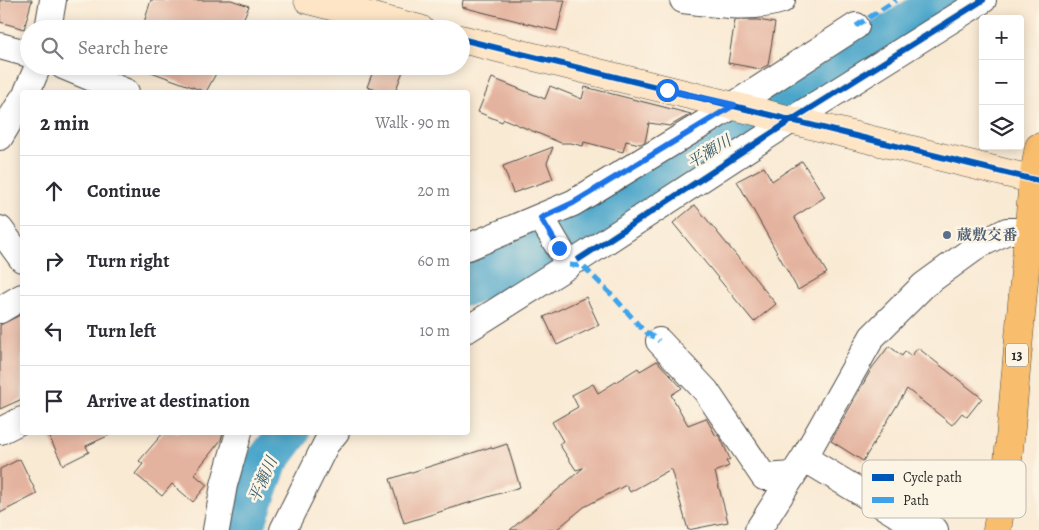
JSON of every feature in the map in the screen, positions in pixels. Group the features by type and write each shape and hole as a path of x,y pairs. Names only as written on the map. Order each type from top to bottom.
{"main road":[{"name":"13","path":"1008,460 1028,231 1039,147"}],"street":[{"path":"50,20 53,0"},
{"path":"308,0 385,20"},
{"path":"683,0 728,5 771,3 782,0"},
{"path":"470,247 556,238 789,120 983,0"},
{"path":"556,238 573,203 735,106 856,26"},
{"path":"470,41 1036,180"},
{"path":"0,46 20,52"},
{"path":"28,90 34,75"},
{"path":"85,75 121,90"},
{"path":"0,137 20,103"},
{"path":"0,229 20,256"},
{"path":"758,530 799,466 872,337 924,285 979,245 1007,231 1028,231"},
{"path":"470,328 570,264 556,238"},
{"path":"0,310 20,299"},
{"path":"659,341 706,391 764,477 799,466 862,497"},
{"path":"0,431 20,421"},
{"path":"216,530 224,485 238,435"},
{"path":"283,530 326,444 334,435"},
{"path":"905,518 935,530"}],"building":[{"path":"0,0 32,0 26,20 20,20 20,28 0,22"},
{"path":"151,0 231,0 249,6 243,20 145,20"},
{"path":"463,0 565,0 557,31 462,7"},
{"path":"735,20 758,20 775,23 768,65 760,69 728,63"},
{"path":"159,75 215,75 207,90 201,90"},
{"path":"372,75 402,75 396,90 376,90 367,87"},
{"path":"492,78 545,99 550,86 582,99 585,87 691,114 670,126 649,123 645,142 640,144 626,141 623,152 584,142 583,146 561,143 504,119 502,122 478,112"},
{"path":"553,147 547,163 553,179 513,193 503,166"},
{"path":"802,161 825,197 794,217 827,273 798,290 737,181 764,167 772,181"},
{"path":"695,205 776,304 754,322 673,223"},
{"path":"586,297 599,325 557,345 544,317"},
{"path":"20,315 20,400 0,409 0,325"},
{"path":"889,346 902,356 905,351 911,356 918,348 982,398 967,417 962,413 952,425 907,389 862,460 831,441 872,368"},
{"path":"657,361 682,388 671,395 688,425 706,418 716,436 718,435 722,441 730,459 726,461 729,466 715,472 728,522 688,530 671,469 630,492 626,485 584,507 556,530 510,530 583,468 576,470 559,444 563,441 552,422 578,407 572,395 593,384 598,393 638,368 640,371"},
{"path":"48,435 110,435 86,446 89,452 63,465"},
{"path":"161,435 222,435 221,440 194,474 207,485 193,502 172,484 162,496 135,474 143,464 139,461"},
{"path":"507,444 520,487 404,523 390,479 491,447 492,449"},
{"path":"20,459 37,494 0,513 0,469"}],"waterway":[{"name":"平瀬川","path":"470,284 521,261 711,152 920,16 940,0"},
{"name":"平瀬川","path":"242,530 268,460 287,435"}],"marked path":[{"path":"856,26 896,0"},
{"path":"569,265 583,266 643,330 659,341"}],"cycle path":[{"path":"579,259 790,121 983,0"},
{"path":"470,41 1039,181"}],"place":[{"name":"蔵敷交番","path":"947,235"}],"route":[{"path":"559,248 541,218 573,203 734,105 667,90"}]}
